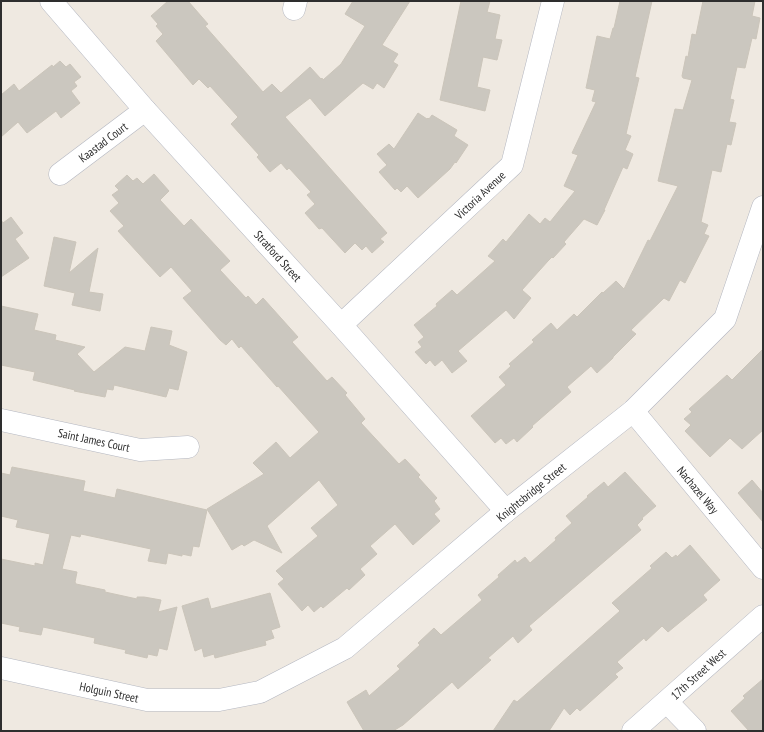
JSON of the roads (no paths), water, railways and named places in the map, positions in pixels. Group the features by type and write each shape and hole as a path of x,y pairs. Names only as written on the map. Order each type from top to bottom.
{"street":[{"name":"Stratford Street","path":"51,1 145,110 341,324 506,511"},
{"name":"Victoria Avenue","path":"341,324 512,165 554,1"},
{"name":"Kaastad Court","path":"60,174 145,110"},
{"name":"Knightsbridge Street","path":"219,700 260,692 345,648 506,511 633,411 725,320 763,207"},
{"name":"Nachazel Way","path":"633,411 763,568"},
{"name":"Saint James Court","path":"1,420 140,450 188,447"},
{"name":"17th Street West","path":"633,731 763,616"},
{"name":"Holguin Street","path":"1,668 147,700 219,700"},
{"path":"667,702 695,731"}]}
